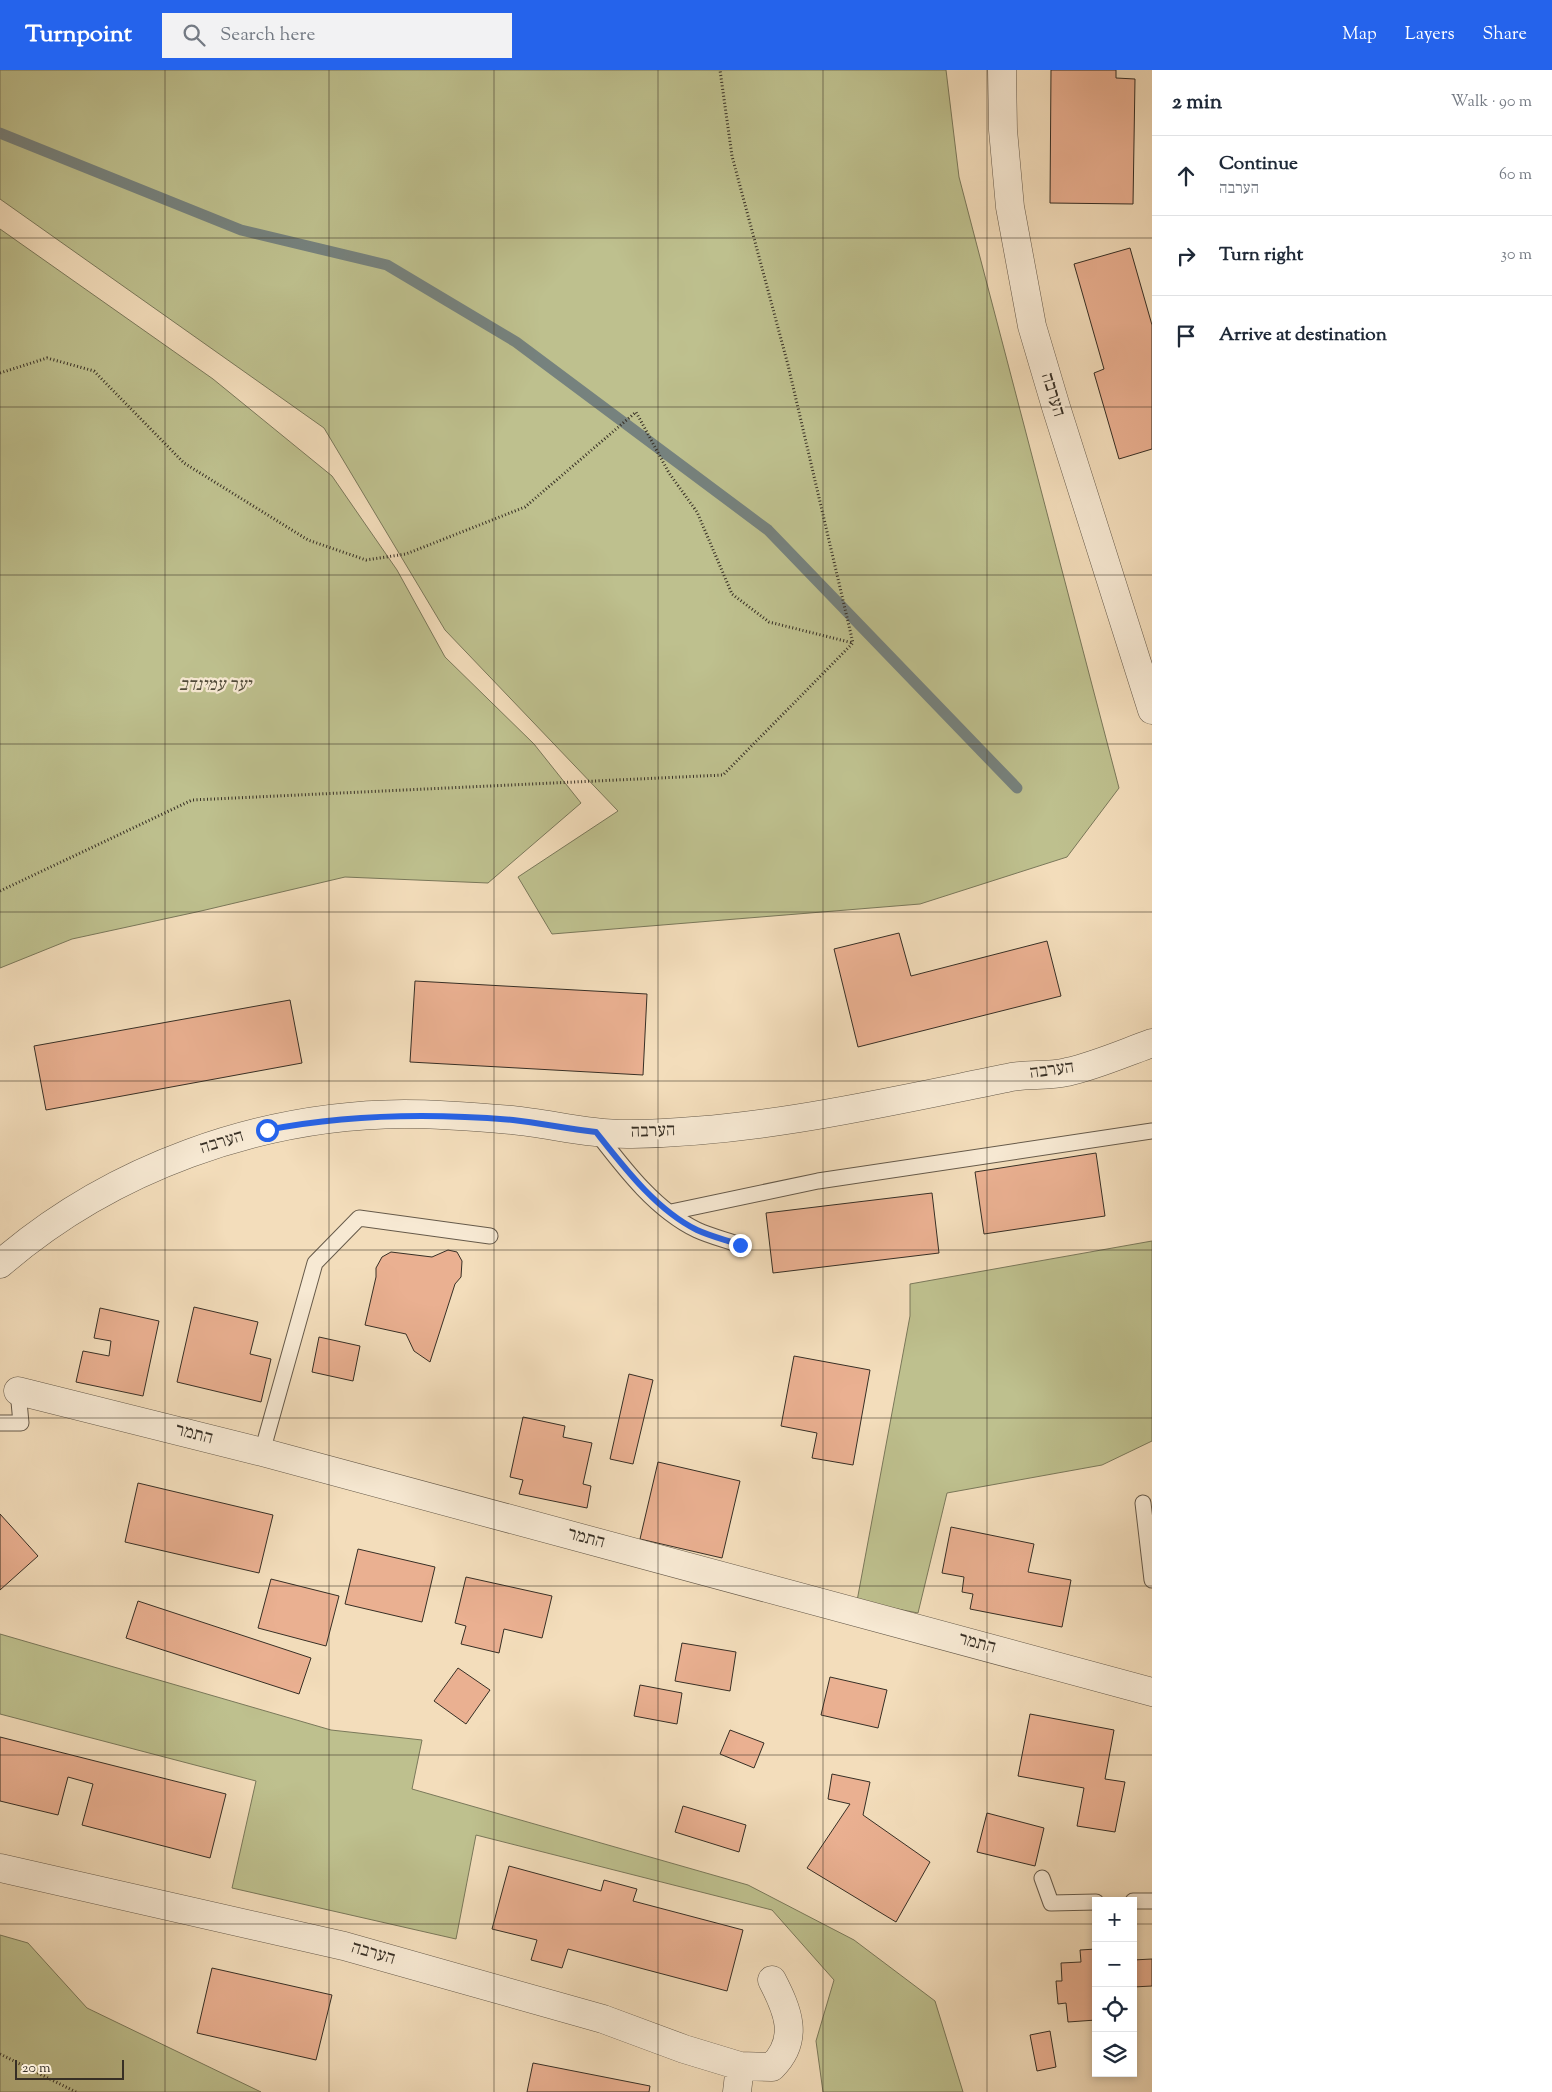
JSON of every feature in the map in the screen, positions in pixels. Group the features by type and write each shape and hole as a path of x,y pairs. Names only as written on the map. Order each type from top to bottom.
{"street":[{"name":"הערבה","path":"1002,70 1003,130 1010,207 1032,326 1152,710"},
{"name":"הערבה","path":"0,1264 51,1226 130,1178 176,1158 267,1130 316,1120 405,1114 513,1120 596,1132 629,1134 724,1128 788,1120 940,1093 1011,1076 1066,1073 1152,1043"},
{"name":"התמר","path":"18,1391 262,1452 1152,1692"},
{"name":"הערבה","path":"0,1868 344,1946 604,2019 684,2049 738,2079 772,2067 782,2057 786,2046 790,2022 772,1980"}],"lane":[{"path":"670,1212 818,1181 1152,1131"},
{"path":"596,1132 632,1178 670,1212 696,1229 740,1245"},
{"path":"262,1452 315,1263 359,1218 490,1236"},
{"path":"0,1423 21,1423 18,1391"},
{"path":"1143,1503 1152,1580"},
{"path":"1042,1878 1051,1902 1092,1902"},
{"path":"1137,1901 1152,1901"}],"path":[{"path":"720,70 732,156 788,365 853,643"},
{"path":"0,373 47,358 94,371 184,463 308,540 366,560 406,554 525,506 636,412 669,473 697,512 732,594 769,622 853,643"},
{"path":"0,891 192,800 723,775 853,643"},
{"path":"0,2054 76,2092"}],"green space":[{"path":"0,70 946,70 959,177 1119,788 1067,857 920,904 552,934 518,877 618,811 445,630 324,428 0,199"},
{"name":"יער עמינדב","path":"0,229 213,379 332,476 397,570 445,657 534,744 581,803 488,883 345,877 72,939 0,968"},
{"path":"1152,1241 1152,1441 1102,1465 947,1493 918,1613 857,1601 910,1316 910,1284"},
{"path":"0,1634 331,1730 422,1740 412,1789 748,1885 854,1940 935,2001 963,2092 823,2092 816,2041 834,1980 772,1910 476,1835 456,1939 232,1888 256,1781 0,1714"},
{"path":"0,1935 28,1943 87,2008 261,2092 0,2092"}],"building":[{"path":"1051,70 1116,70 1116,78 1135,79 1133,204 1050,203"},
{"path":"1130,248 1152,325 1152,449 1119,459 1094,373 1104,369 1074,264"},
{"path":"899,933 911,976 1047,941 1061,996 858,1047 834,949"},
{"path":"415,981 647,994 643,1075 410,1062"},
{"path":"290,1000 302,1063 46,1110 34,1046"},
{"path":"1096,1153 1105,1216 984,1234 975,1172"},
{"path":"932,1193 939,1253 773,1273 766,1213"},
{"path":"448,1250 457,1252 462,1261 461,1277 455,1284 430,1362 414,1351 406,1334 365,1325 376,1277 376,1268 382,1257 391,1252 432,1257"},
{"path":"194,1307 258,1322 250,1354 271,1359 261,1402 177,1382"},
{"path":"100,1308 159,1321 143,1396 76,1382 83,1351 109,1356 111,1341 94,1338"},
{"path":"319,1337 360,1346 353,1381 312,1372"},
{"path":"794,1356 870,1370 853,1465 812,1458 817,1433 781,1426"},
{"path":"629,1374 653,1380 633,1464 610,1459"},
{"path":"523,1417 565,1426 563,1437 592,1443 583,1484 591,1486 587,1508 519,1494 523,1480 510,1477"},
{"path":"658,1462 740,1481 722,1558 640,1539"},
{"path":"138,1483 273,1515 259,1573 125,1542"},
{"path":"0,1514 38,1556 0,1590"},
{"path":"951,1527 1034,1544 1028,1572 1071,1580 1062,1627 970,1609 973,1594 962,1592 964,1577 942,1573"},
{"path":"358,1549 435,1567 422,1622 345,1604"},
{"path":"466,1577 552,1596 542,1638 504,1629 499,1653 461,1644 466,1626 455,1623"},
{"path":"271,1579 339,1596 326,1646 258,1628"},
{"path":"138,1601 311,1658 299,1694 126,1638"},
{"path":"682,1643 736,1652 730,1691 675,1681"},
{"path":"458,1668 490,1690 466,1724 434,1701"},
{"path":"830,1677 887,1690 878,1728 821,1715"},
{"path":"640,1685 682,1693 677,1724 634,1716"},
{"path":"1030,1714 1114,1730 1105,1779 1125,1782 1115,1832 1077,1826 1084,1788 1018,1776"},
{"path":"730,1730 764,1743 754,1768 720,1754"},
{"path":"0,1737 226,1794 210,1858 82,1825 93,1784 68,1777 58,1815 0,1801"},
{"path":"832,1774 870,1782 863,1815 930,1862 896,1922 807,1868 850,1804 828,1799"},
{"path":"683,1806 746,1825 739,1852 675,1832"},
{"path":"987,1813 1044,1828 1035,1866 977,1852"},
{"path":"509,1866 601,1891 604,1880 637,1889 633,1901 743,1930 727,1991 568,1949 562,1968 531,1960 537,1940 492,1929"},
{"path":"1092,1949 1092,2020 1068,2022 1066,2003 1058,2004 1056,1981 1062,1981 1061,1963 1081,1962 1080,1950"},
{"path":"1152,1959 1152,1986 1137,1987 1137,1960"},
{"path":"212,1968 332,1995 316,2060 197,2033"},
{"path":"1050,2031 1056,2067 1037,2071 1030,2035"},
{"path":"533,2063 650,2086 649,2092 527,2092"}],"waterway":[{"path":"0,133 241,230 387,265 516,342 768,530 1017,788"}],"route":[{"path":"267,1130 316,1120 405,1114 513,1120 596,1132 632,1178 670,1212 696,1229 740,1245"}]}
